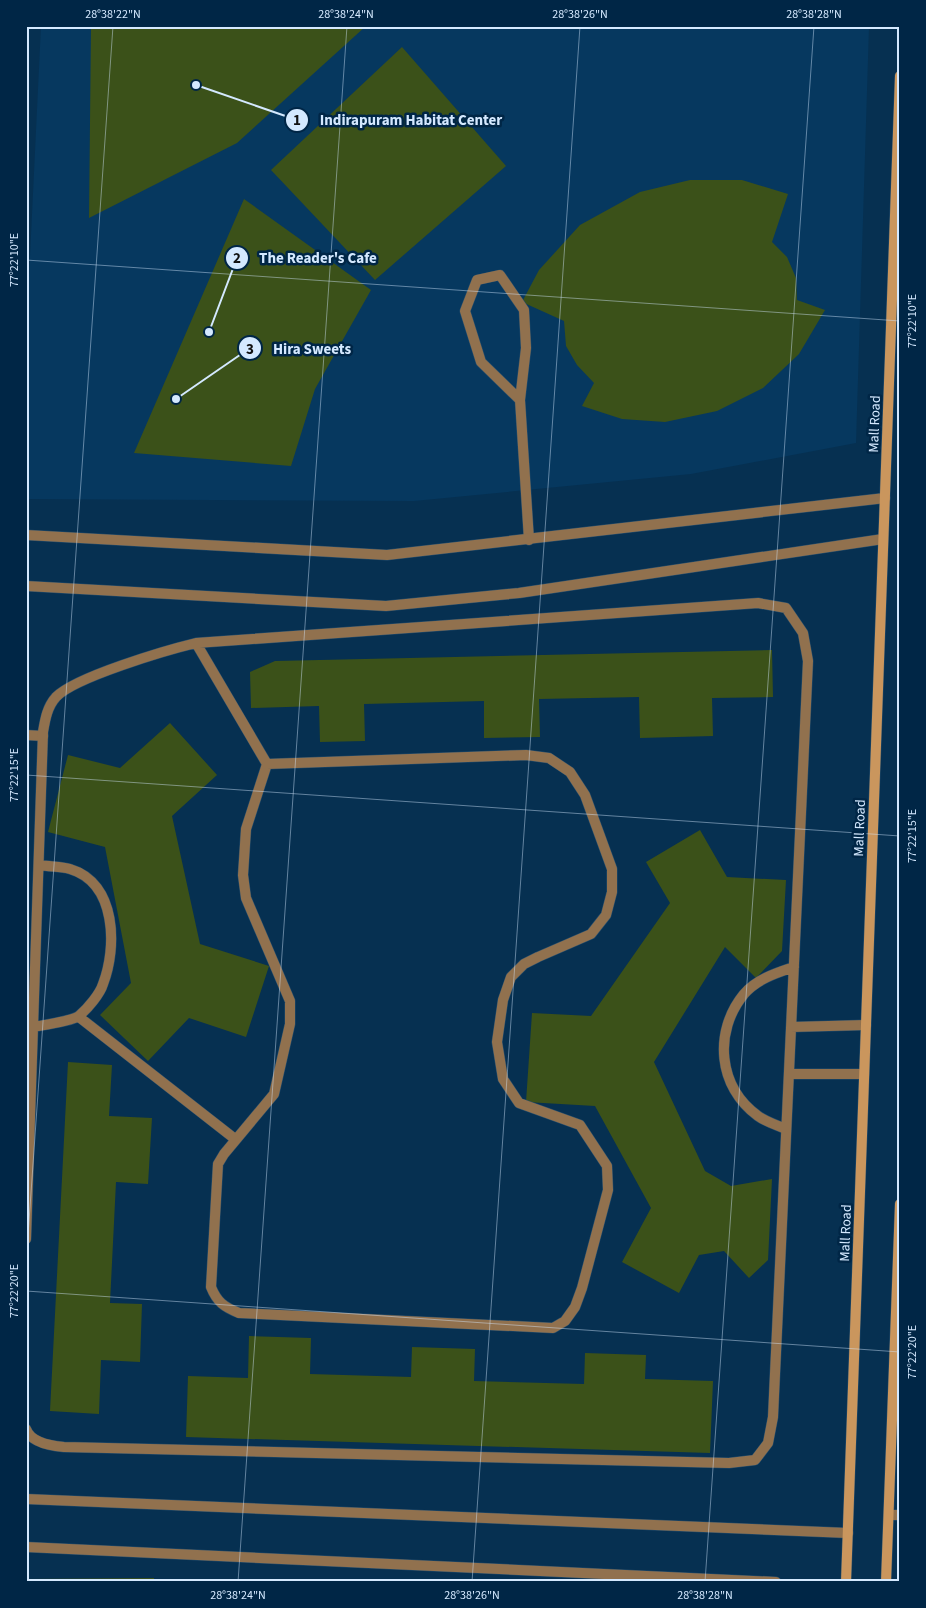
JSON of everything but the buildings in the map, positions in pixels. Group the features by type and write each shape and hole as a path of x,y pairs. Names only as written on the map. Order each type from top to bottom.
{"street":[{"name":"Mall Road","path":"846,1582 900,76"},
{"path":"520,400 481,362 465,311 476,280 500,275 524,310 526,348 520,400 530,540"},
{"path":"26,535 387,555 884,498"},
{"path":"26,586 386,606 519,593 883,539"},
{"path":"26,1239 43,736 46,712 56,698 69,687 165,651 196,643 758,603 786,608 803,633 808,661 773,1417 768,1442 755,1460 729,1463 64,1448 45,1445 28,1434 26,1430"},
{"path":"196,643 267,764 246,829 243,875 246,898 290,1001 290,1024 274,1094 236,1139 218,1164 211,1287 216,1300 226,1308 239,1313 552,1328 565,1321 576,1307 608,1190 607,1166 580,1125 519,1103 503,1079 497,1042 503,1000 511,977 531,960 591,934 606,914 612,892 612,869 585,795 570,772 549,758 526,755 267,764"},
{"path":"26,735 43,736"},
{"path":"33,1027 79,1016 103,986 110,954 112,927 104,898 89,881 71,869 40,865"},
{"path":"786,1129 759,1117 739,1098 726,1072 723,1044 729,1017 745,993 767,976 794,967"},
{"path":"79,1016 236,1139"},
{"path":"791,1027 866,1025"},
{"path":"789,1074 864,1074"},
{"path":"886,1582 900,1204"},
{"path":"26,1499 848,1533"},
{"path":"889,1515 900,1515"},
{"path":"26,1547 776,1582"}],"shaded area":[{"path":"41,26 869,26 856,443 691,474 414,501 26,499 26,340"}],"place":[{"name":"Indirapuram Habitat Center","path":"196,85"},
{"name":"The Reader's Cafe","path":"209,332"},
{"name":"Hira Sweets","path":"176,399"}]}
